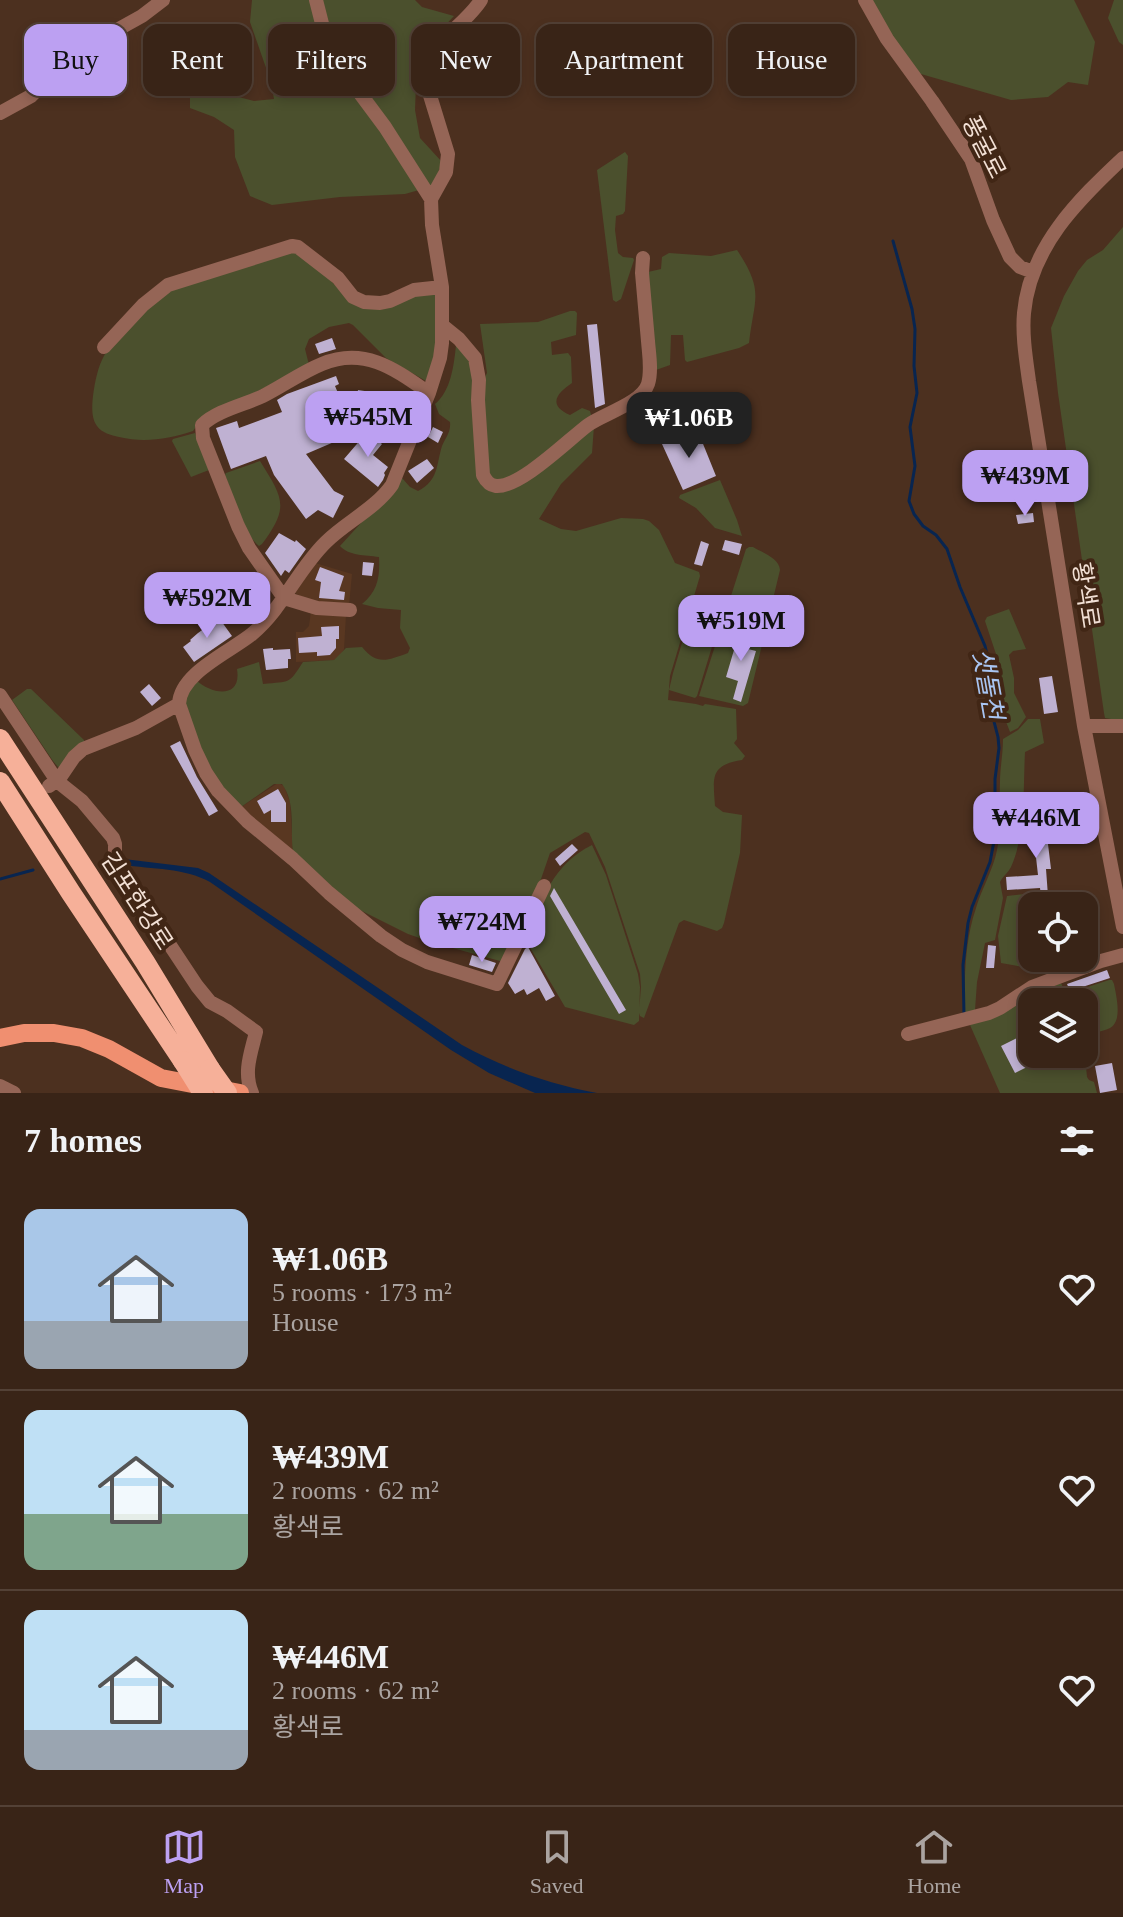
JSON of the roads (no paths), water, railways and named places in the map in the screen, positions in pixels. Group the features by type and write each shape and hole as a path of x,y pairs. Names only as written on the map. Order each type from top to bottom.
{"highway":[{"name":"김포한강로","path":"0,739 227,1093"},
{"name":"김포한강로","path":"0,782 203,1093"}],"main road":[{"path":"0,1038 24,1033 54,1033 82,1038 161,1078 240,1093"}],"street":[{"path":"0,113 31,96 61,66 86,48 142,16 163,0"},
{"path":"316,0 331,59 376,115 431,199 442,287 440,358 429,393 388,491 321,546 284,598 253,633 191,677 182,690 179,704 199,759 227,802 320,885 381,936 410,955 497,984 544,886"},
{"path":"431,199 446,172 448,154 424,76 425,64 481,0"},
{"name":"풍굴로","path":"865,0 887,39 971,159 1010,257 1020,267 1033,272"},
{"name":"황색로","path":"1123,158 1064,218 1045,246 1033,272 1024,315 1026,358 1084,726 1123,927"},
{"path":"104,347 143,305 168,285 292,246 298,247 334,275 353,297 364,302 380,303 414,290 442,287"},
{"path":"443,326 475,358 479,380 483,475 491,485 506,485 535,469 585,427 640,396 647,388 650,371 643,258"},
{"path":"350,610 317,608 284,598 260,566 238,526 203,438 202,425 323,363 348,357 383,364 429,393"},
{"path":"0,695 53,784 88,807 113,838 115,862 197,986 210,1002 256,1032 247,1073 252,1093"},
{"path":"53,784 78,752 88,745 136,728 179,704"},
{"path":"1084,726 1123,726"},
{"path":"908,1034 995,1011 1026,990 1123,955"},
{"path":"0,1086 14,1093"}],"water":[{"path":"124,859 198,868 209,873 462,1045 527,1074 597,1093 535,1093 489,1073 451,1050 210,882 179,872 123,865 121,862"}],"waterway":[{"name":"샛돌천","path":"893,241 915,329 917,393 910,427 915,466 909,501 923,526 936,535 947,549 985,646 989,662 990,706 998,737 995,836 990,862 968,923 963,965 964,1015"},
{"path":"0,879 33,870"}]}
